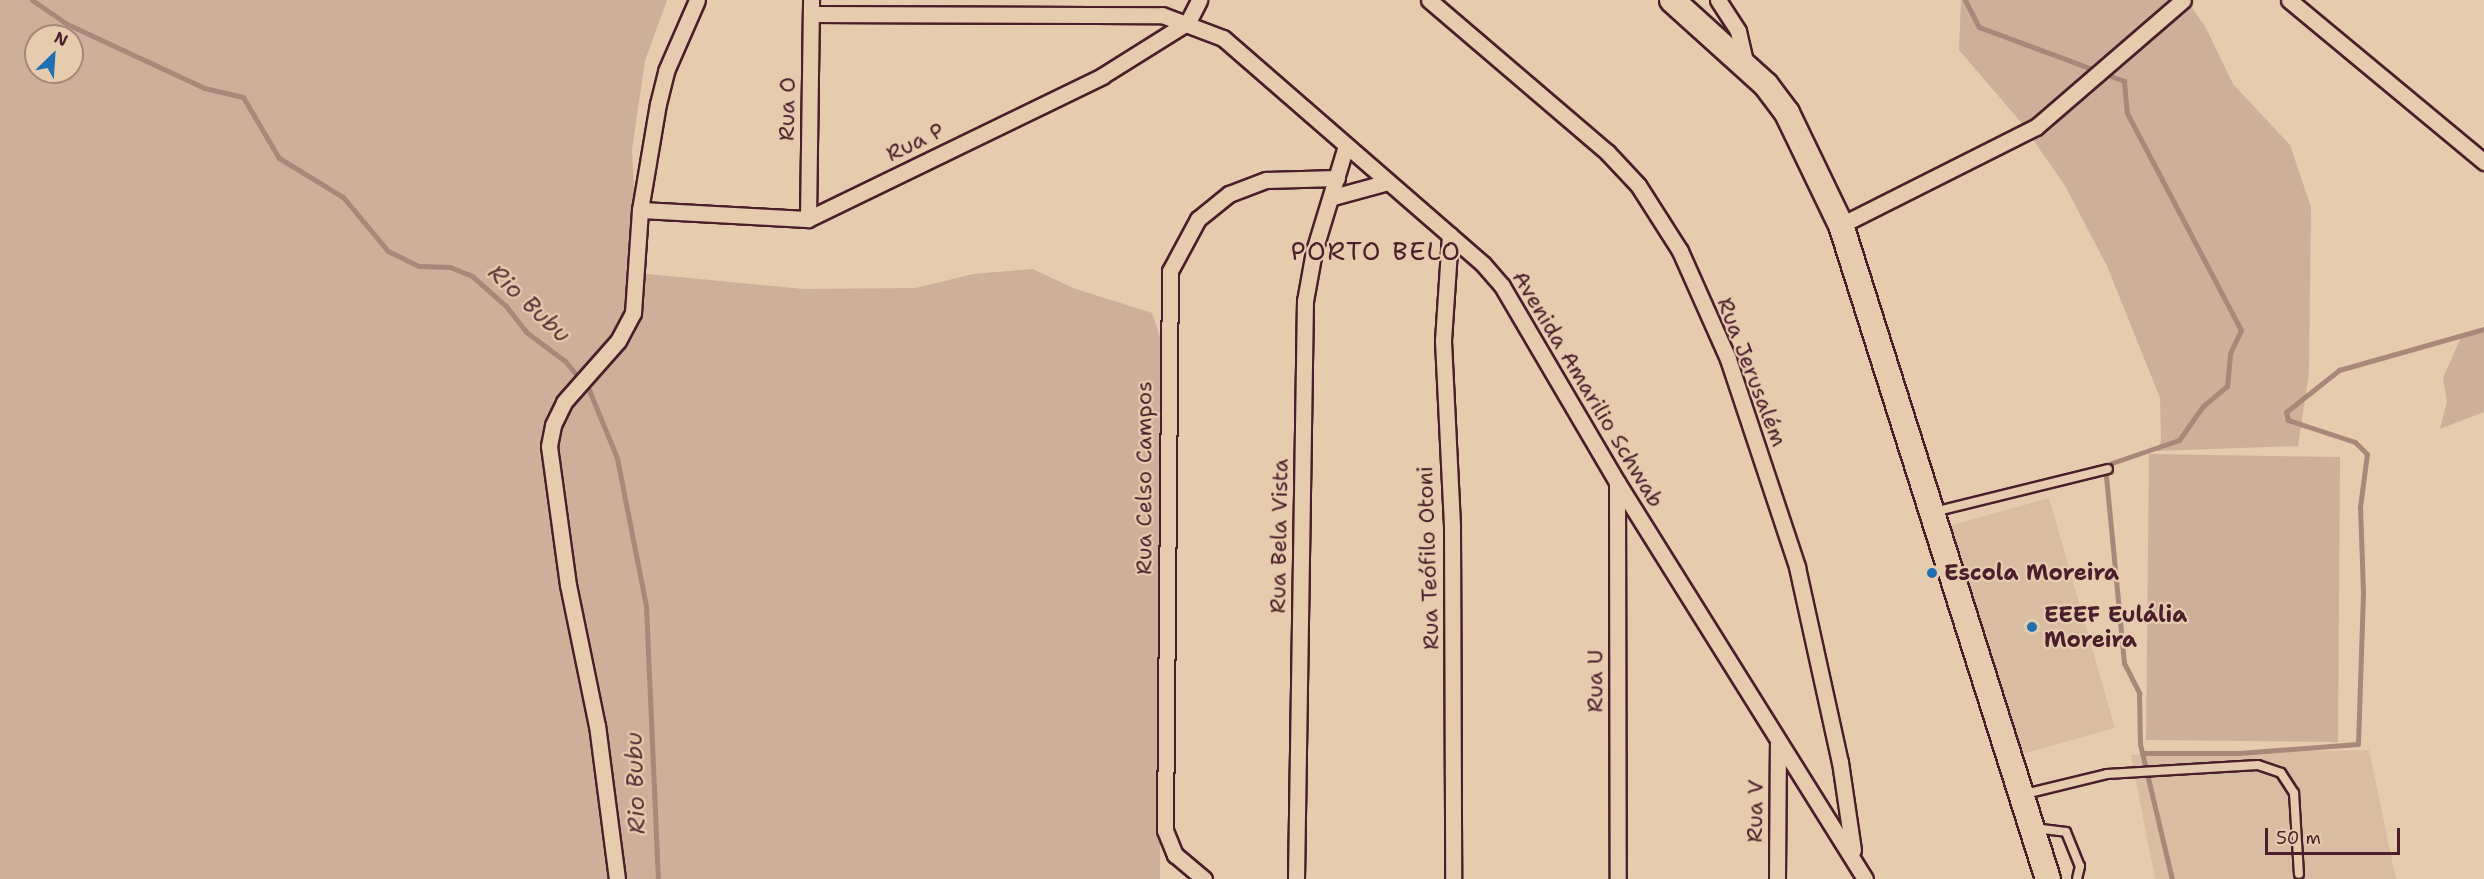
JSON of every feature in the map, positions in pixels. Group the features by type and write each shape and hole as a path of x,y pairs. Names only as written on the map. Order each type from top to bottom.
{"main road":[{"path":"1672,0 1746,66 1773,94 1804,140 1841,225 1930,513 2048,879"}],"street":[{"path":"617,879 597,726 568,585 549,446 553,424 564,402 618,341 633,313 640,210 666,71 697,0"},
{"path":"1188,22 1199,0"},
{"name":"Rua Jerusalém","path":"1429,0 1607,152 1638,185 1680,251 1728,359 1797,567 1840,762 1854,859"},
{"path":"1718,0 1738,31 1746,66"},
{"path":"1841,225 2008,144 2036,127 2085,81 2183,0"},
{"path":"2289,0 2484,162"},
{"name":"Avenida Amarilio Schwab","path":"811,7 1142,15 1188,22 1223,38 1483,264 1520,313 1617,482 1865,879"},
{"name":"Rua O","path":"808,219 811,7"},
{"name":"Rua P","path":"640,210 808,219 1101,75 1188,22"},
{"name":"Rua Bela Vista","path":"1296,879 1305,301 1314,251 1333,197 1346,146"},
{"name":"Rua Celso Campos","path":"1204,879 1175,855 1165,830 1170,271 1186,234 1229,194 1266,180 1337,178"},
{"path":"1333,197 1388,182"},
{"name":"Rua Teófilo Otoni","path":"1450,235 1443,341 1452,528 1453,879"},
{"name":"Rua U","path":"1617,482 1618,879"},
{"name":"Rua V","path":"1777,879 1778,743"}],"lane":[{"path":"1930,513 2108,469"},
{"path":"2021,795 2107,774 2258,765 2281,773 2294,794 2299,874"},
{"path":"2032,828 2066,832 2080,866 2077,879"}],"shaded area":[{"path":"0,0 667,0 645,61 632,149 638,273 804,289 916,288 973,274 1033,269 1073,288 1152,313 1161,339 1160,879 0,879"},
{"path":"1961,0 2186,0 2205,26 2233,84 2290,145 2311,207 2309,373 2298,446 2156,451 2161,441 2160,398 2107,266 2064,184 2019,120 1959,50"},
{"path":"2484,330 2484,412 2440,429 2447,402 2443,378 2463,333"},
{"path":"2149,454 2340,457 2338,742 2146,740"},
{"name":"EEEF Eulália Moreira","path":"2049,498 2115,728 2014,756 1949,526"},
{"path":"2369,750 2396,879 2155,879 2131,755"}],"waterway":[{"name":"Rio Bubu","path":"32,0 67,24 204,88 243,97 279,158 343,197 388,251 419,266 450,267 472,276 506,306 526,332 565,361 589,390 617,458 646,606 658,879"},
{"path":"1965,0 1979,27 2124,81 2127,113 2241,330 2230,354 2227,386 2203,406 2179,440 2112,463 2106,476 2124,663 2139,693 2140,744 2172,879"},
{"path":"2142,753 2239,753 2358,744 2363,592 2360,507 2367,454 2355,442 2288,420 2286,412 2339,370 2484,329"}],"place":[{"name":"Escola Moreira","path":"1932,573"},
{"name":"EEEF Eulália Moreira","path":"2032,627"}],"district":[{"name":"PORTO BELO","path":"1376,251"}]}
